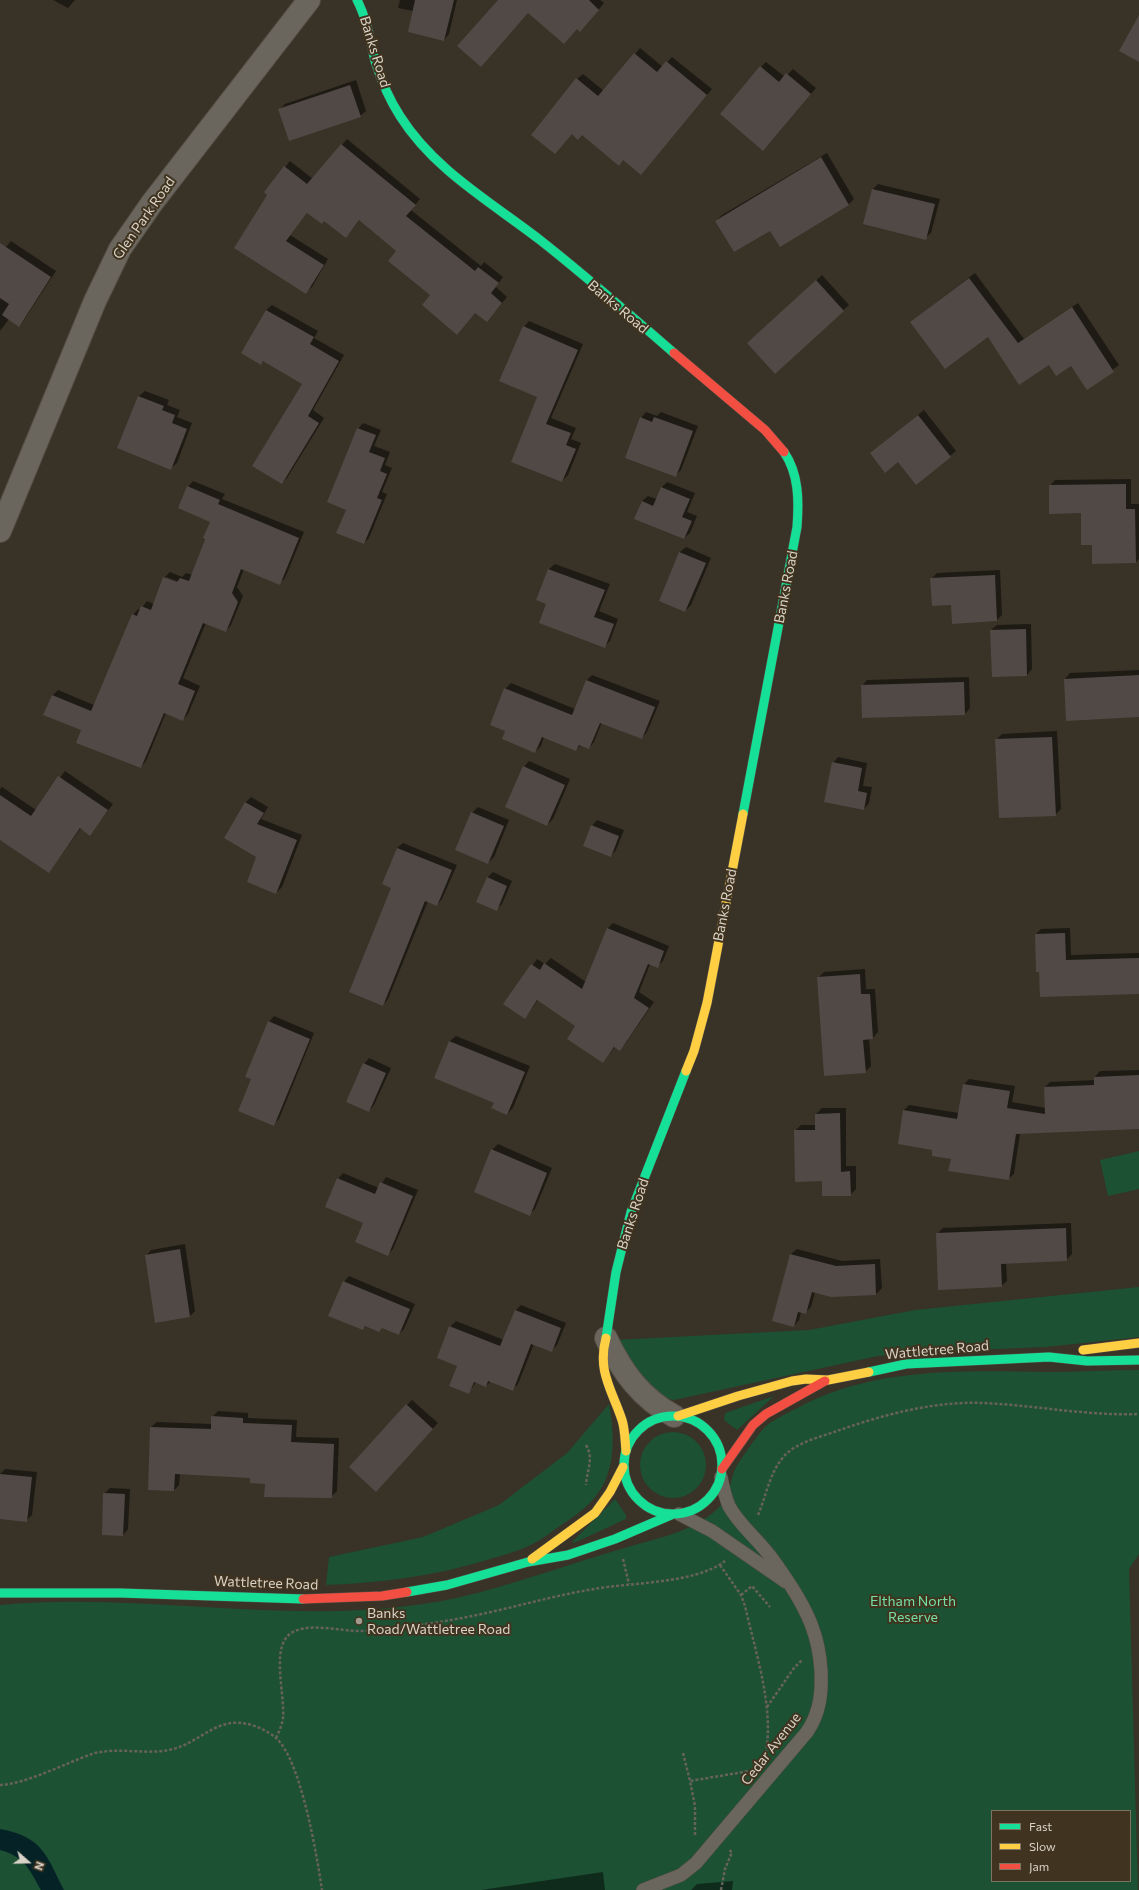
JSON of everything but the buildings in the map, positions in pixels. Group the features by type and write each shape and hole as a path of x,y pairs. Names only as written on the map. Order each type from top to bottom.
{"main road":[{"name":"Banks Road","path":"357,0 364,15 374,59 386,91 404,124 426,150 454,175 548,248 764,430 781,447 787,457 792,468 799,495 800,509 794,544 706,1003 694,1051 639,1191 626,1231 616,1272 606,1338 602,1352 602,1363 604,1374 622,1421 626,1451"},
{"name":"Wattletree Road","path":"676,1416 738,1396 792,1381 806,1379 828,1380 906,1364 1049,1357 1089,1349 1139,1343"},
{"name":"Wattletree Road","path":"1049,1357 1087,1361 1139,1360"},
{"name":"Wattletree Road","path":"721,1473 753,1425 766,1414 828,1380"},
{"path":"676,1416 690,1419 702,1425 711,1434 721,1457 721,1473 715,1490 706,1502 693,1510 675,1515 657,1512 644,1506 633,1495 626,1482 623,1467 626,1451 632,1437 644,1425 659,1418 676,1416"},
{"name":"Wattletree Road","path":"528,1562 595,1513 610,1492 623,1467"},
{"name":"Wattletree Road","path":"0,1593 120,1592 305,1599 382,1596 447,1586 528,1562 568,1554 591,1547 675,1515"}],"street":[{"name":"Glen Park Road","path":"0,531 95,301 120,249 152,203 309,0"},
{"path":"606,1338 620,1366 640,1392 662,1410 676,1416"}],"lane":[{"name":"Cedar Avenue","path":"643,1890 680,1875 702,1856 797,1745 813,1724 821,1695 820,1656 815,1632 808,1615 800,1599 766,1550 729,1506 721,1473"},
{"name":"Cedar Avenue","path":"675,1515 712,1531 789,1584"}],"path":[{"path":"750,1532 760,1512 770,1478 786,1454 803,1444 858,1424 909,1411 962,1403 996,1404 1062,1411 1139,1414"},
{"path":"276,1738 283,1718 281,1664 283,1645 286,1638 295,1630 306,1628 359,1631 425,1624 467,1617 594,1589 692,1575 704,1572 720,1565 738,1550"},
{"path":"720,1565 741,1595 745,1606 767,1707 768,1736 765,1755"},
{"path":"741,1595 752,1586 770,1607"},
{"path":"767,1707 798,1662 804,1659 820,1656"},
{"path":"0,1785 16,1783 102,1751 158,1751 174,1749 216,1728 231,1723 254,1726 276,1738 291,1765 301,1792 313,1840 322,1890"},
{"path":"683,1753 696,1815 695,1848 713,1868 728,1850 732,1852 725,1869 721,1890"},
{"path":"690,1781 754,1770"}],"green space":[{"path":"1139,1151 1139,1189 1108,1196 1100,1160"},
{"path":"1139,1287 1139,1337 1046,1347 925,1352 878,1356 674,1400 656,1396 614,1340 809,1330 915,1310"},
{"name":"Eltham North Reserve","path":"1139,1370 1139,1554 1129,1569 1138,1890 0,1890 0,1605 60,1602 120,1603 302,1611 362,1610 422,1604 481,1592 684,1530 706,1518 721,1505 725,1499 728,1494 736,1467 765,1427 779,1417 835,1391 895,1377 925,1374 987,1371 1059,1372"},
{"path":"774,1396 737,1430 724,1420 725,1413"},
{"path":"609,1404 613,1446 607,1478 594,1498 585,1508 541,1539 513,1552 467,1566 407,1578 326,1585 329,1557 423,1537 499,1505 567,1453"},
{"path":"667,1432 679,1432 692,1437 697,1441 704,1452 706,1465 704,1478 697,1489 686,1496 679,1498 667,1498 654,1493 645,1484 640,1471 640,1459 645,1446 654,1437"},
{"path":"615,1499 626,1515 626,1519 574,1543 572,1542"}],"water":[{"path":"0,1829 14,1832 26,1837 41,1849 47,1857 64,1890 41,1890 21,1860 0,1850"}],"traffic: fast":[{"path":"357,0 366,22 377,68 389,96 400,116 429,153 464,184 540,240 674,353"},
{"path":"743,814 797,527 797,488 793,469 784,452"},
{"path":"606,1338 616,1272 631,1212 686,1071"},
{"path":"869,1372 906,1364 1049,1357 1087,1361 1139,1360"},
{"path":"673,1416 692,1420 708,1430 718,1446 722,1465 718,1484 708,1500 692,1510 673,1514 654,1510 638,1500 628,1484 624,1465 628,1446 638,1430 654,1420 673,1416"},
{"path":"407,1592 447,1585 528,1562 568,1555 615,1539 671,1515"},
{"path":"0,1593 120,1593 303,1599"}],"traffic: slow":[{"path":"686,1071 694,1051 707,1003 743,814"},
{"path":"606,1338 603,1361 604,1371 623,1424 626,1451"},
{"path":"1083,1350 1139,1343"},
{"path":"678,1416 738,1396 792,1381 806,1379 828,1380 869,1372"},
{"path":"532,1559 595,1513 610,1492 623,1467"}],"traffic: jam":[{"path":"674,353 765,430 784,452"},
{"path":"722,1469 753,1425 766,1414 825,1381"},
{"path":"303,1599 382,1596 407,1592"}],"place":[{"name":"Banks Road/Wattletree Road","path":"359,1621"}]}
